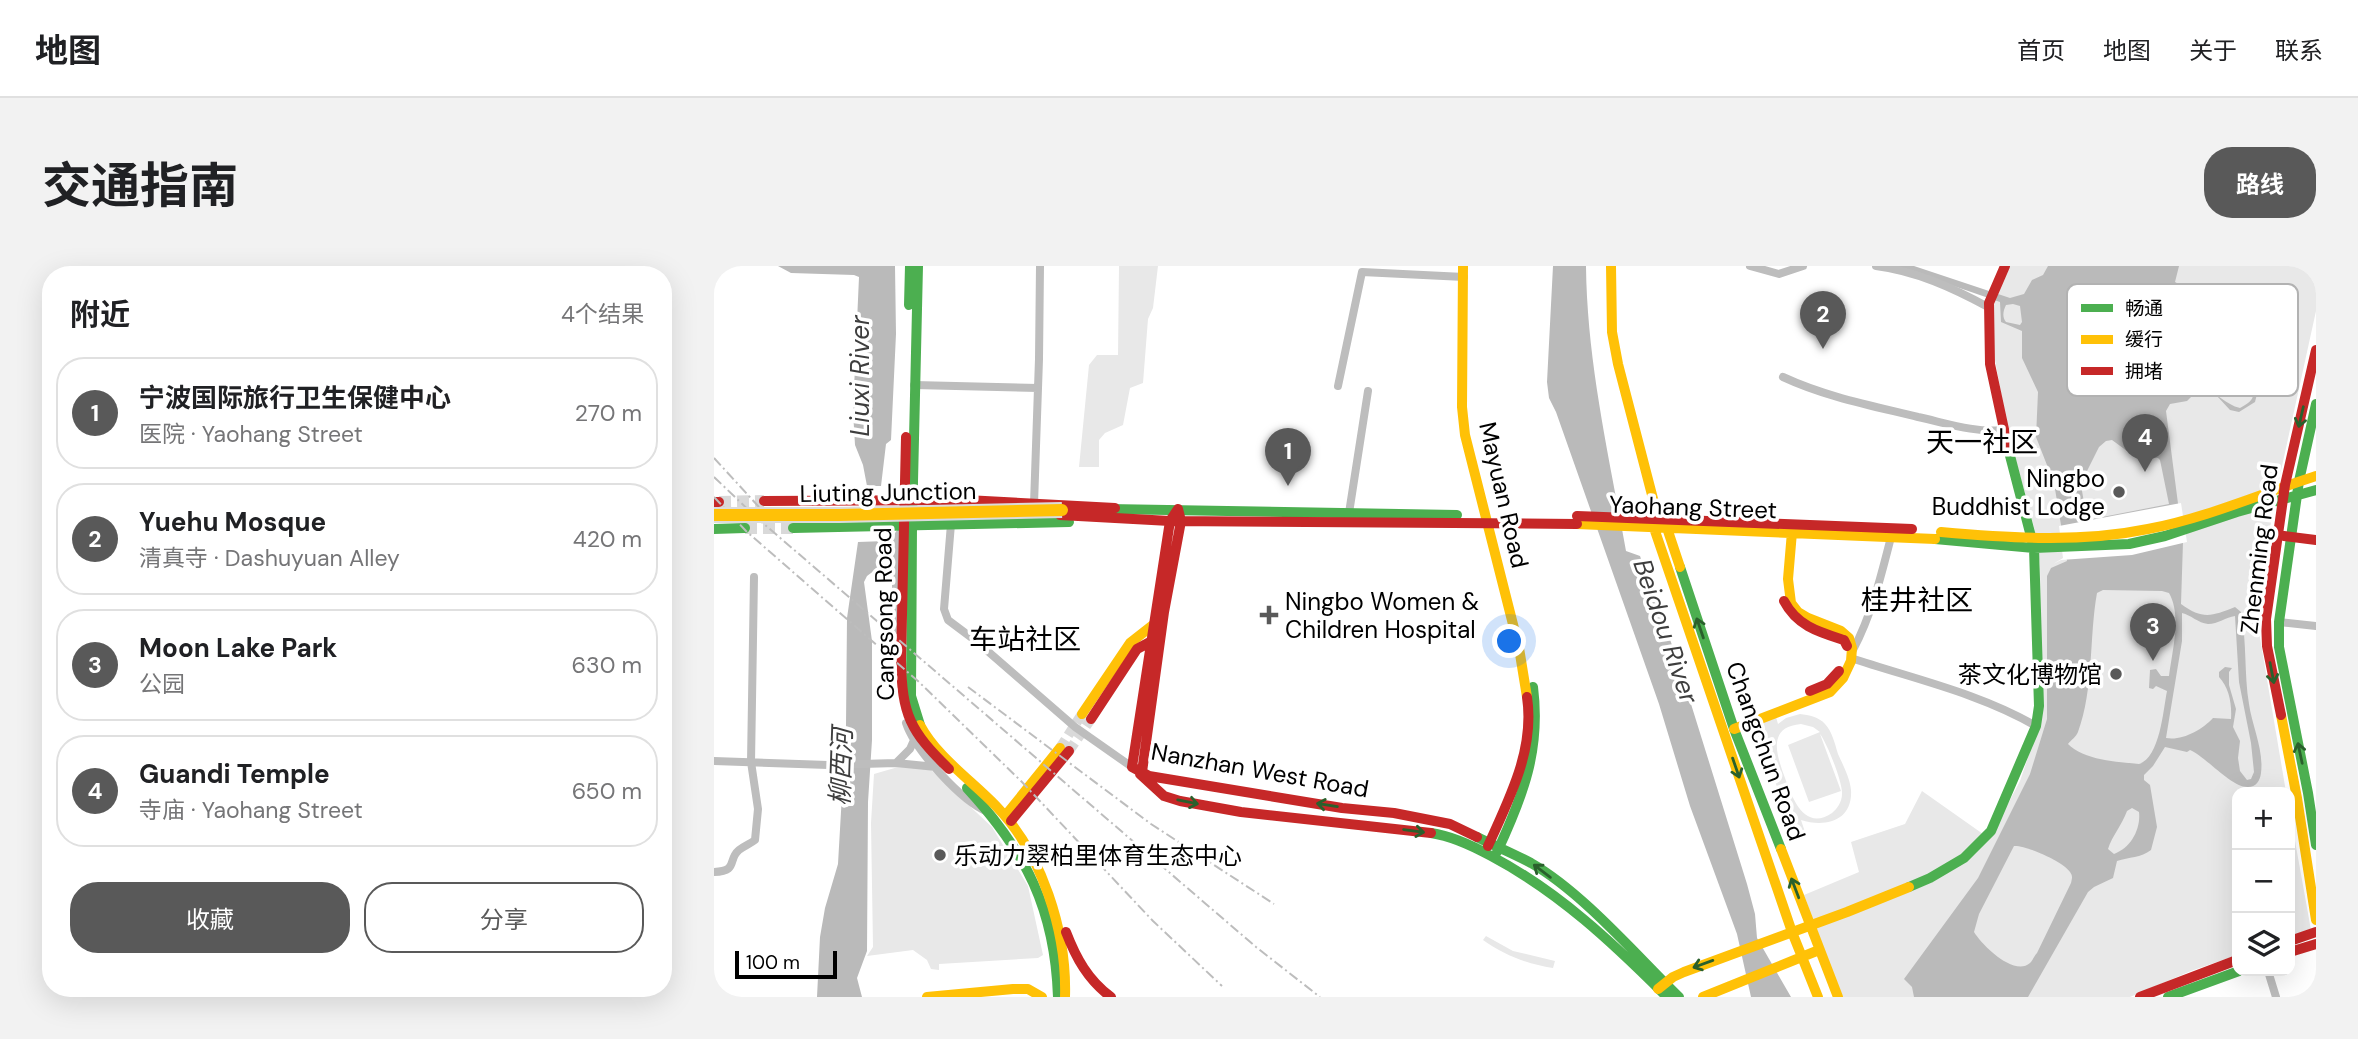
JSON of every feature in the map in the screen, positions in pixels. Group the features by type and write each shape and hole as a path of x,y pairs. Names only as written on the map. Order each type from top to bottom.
{"main road":[{"name":"Cangsong Road","path":"910,266 902,597 903,695 909,722 923,744 1006,819 1040,894 1058,961 1058,997"},
{"name":"Cangsong Road","path":"918,266 912,500 907,528 911,696 923,730 1006,819 1048,891 1065,958 1065,997"},
{"name":"Changchun Road","path":"1611,266 1612,332 1658,523 1792,932 1818,997"},
{"path":"1663,990 1684,972 1930,878 1964,858 1991,831 2036,726 2039,706 2033,543 1990,364 1989,305 2005,266"},
{"name":"Mayuan Road","path":"1463,272 1462,407 1465,435 1519,648 1531,677 1537,707 1537,739 1533,763 1524,788 1492,850"},
{"name":"Zhenming Road","path":"2316,350 2285,485 2266,619 2267,646 2297,798 2316,920"},
{"name":"Zhenming Road","path":"2316,404 2299,481 2279,622 2278,647 2312,792 2316,845"},
{"name":"Yaohang Street","path":"1658,523 1891,537 2129,544 2165,536 2285,485 2316,476"},
{"name":"Yaohang Street","path":"2216,514 2283,501 2316,490"},
{"path":"764,501 966,500 1126,513"},
{"name":"Yaohang Street","path":"1061,513 1126,513 1176,517 1578,520 1922,530 2033,543"},
{"name":"Liuting Junction","path":"714,515 1061,513"},
{"name":"Liuting Junction","path":"714,522 1061,513"},
{"path":"793,528 907,528 951,524 1068,522 1126,513"},
{"name":"Yaohang Street","path":"1176,517 1349,513 1488,519"},
{"path":"1137,770 1150,642 1176,517"},
{"path":"1137,770 1164,612 1176,517"},
{"name":"Changchun Road","path":"1658,523 1838,997"},
{"path":"714,529 745,528"},
{"path":"1733,725 1829,692 1841,682 1852,654 1850,640 1842,632 1812,620 1790,602 1789,532"},
{"path":"1733,725 1822,687 1836,677 1845,662 1847,648 1844,640 1798,622 1784,603 1782,589 1789,532"},
{"path":"2277,535 2316,540"},
{"path":"1150,642 1137,649 1087,717 1130,643 1153,625"},
{"path":"1064,749 1006,819 1031,843 1043,867 1079,964 1090,979 1111,997"},
{"name":"Nanzhan West Road","path":"1137,770 1164,796 1180,801 1289,818 1436,834 1532,863 1589,909 1663,990 1679,997"},
{"name":"Nanzhan West Road","path":"1137,770 1149,776 1450,824 1492,850"},
{"path":"2295,939 2316,932"},
{"path":"2295,950 2316,944"},
{"path":"1703,997 1819,950"},
{"path":"2140,997 2232,962"},
{"path":"2168,997 2232,974"},
{"path":"927,997 1028,989 1042,997"}],"street":[{"path":"1034,504 1040,266"},
{"path":"1750,266 1779,274 1804,266"},
{"path":"1876,266 1896,268 1950,287 1989,305"},
{"path":"1338,386 1363,269 1463,272"},
{"path":"1783,377 1806,388 1900,412 1968,428 2004,430"},
{"path":"914,385 1038,388"},
{"path":"1349,513 1368,391"},
{"path":"951,524 944,610 948,620 976,640 1075,727 1137,770"},
{"path":"907,528 895,540 900,706 920,750 974,806 1006,819"},
{"path":"1891,537 1875,601 1852,654 1954,690 2017,715 2036,726"},
{"path":"714,872 723,872 732,867 738,851 755,840 758,809 751,762 754,577"},
{"path":"2279,622 2316,626"},
{"path":"896,762 910,749 914,740"},
{"path":"714,761 828,765 896,762 936,767"},
{"path":"2270,976 2276,997"}],"shaded area":[{"path":"1119,266 1158,266 1153,308 1148,319 1143,383 1130,388 1123,425 1105,433 1099,440 1099,467 1079,467 1089,365 1097,355 1118,355"},
{"path":"2009,266 2316,266 2316,311 2298,393 2298,284 2067,284 2067,396 2297,396 2275,498 2256,614 2285,787 2232,787 2232,957 2130,997 1842,997 1804,895 1859,872 1851,842 1905,824 1922,791 1983,834 1991,836 2020,781 2042,716 2040,564 2034,527 2008,431 1993,349 1991,319 1997,291"},
{"path":"1803,714 1817,718 1825,724 1830,730 1851,790 1847,809 1836,820 1819,823 1801,820 1805,832 1795,835 1754,725 1776,717 1778,724 1786,718","holes":["1801,724 1820,732 1788,745 1809,802 1841,791 1820,734 1827,746 1842,794 1839,805 1832,813 1822,818 1814,818 1801,810 1791,794 1777,752 1778,737 1790,726"]},
{"name":"乐动力翠柏里体育生态中心","path":"905,765 929,768 992,827 1028,886 1043,955 1038,958 939,964 939,970 931,969 927,960 913,950 867,956 873,947 871,823 874,774"},
{"path":"2295,841 2311,930 2295,936"},
{"path":"1486,936 1513,951 1555,961 1553,968 1508,954 1483,940"}],"water":[{"name":"Liuxi River","path":"778,266 895,266 896,334 891,440 886,444 881,486 867,486 855,445 853,411 859,277 791,273"},
{"name":"Beidou River","path":"1553,266 1586,266 1590,338 1626,551 1640,556 1677,659 1747,884 1755,914 1757,938 1791,997 1751,997 1737,934 1690,806 1659,704 1549,398 1547,382"},
{"path":"1896,266 1914,266 2010,298 2024,294 2032,280 2043,275 2048,266 2179,266 2175,282 2180,284 2067,284 2067,396 2192,396 2187,401 2170,404 2166,411 2183,542 2181,604 2195,612 2208,615 2235,607 2241,612 2247,693 2261,756 2261,773 2255,785 2242,786 2190,750 2187,752 2165,747 2144,775 2144,780 2150,785 2157,827 2151,850 2117,861 2113,878 2088,892 2028,997 1914,997 1912,987 1904,979 1978,878 2030,774 2047,719 2047,671 2050,670 2050,661 2047,661 2047,576 2051,568 2067,561 2054,483 2036,437 2038,392 2022,358 2022,331 2001,322 2000,302","holes":["2006,305 2020,306 2020,325 2006,322 2003,314","2112,440 2127,451 2140,451 2146,457 2160,460 2169,504 2087,520 2081,485 2099,447","2103,590 2162,591 2169,593 2173,602 2176,623 2169,676 2161,676 2156,669 2150,670 2149,688 2156,686 2167,691 2162,721 2152,752 2139,764 2092,757 2082,754 2068,744 2078,732 2087,698 2097,593","2182,613 2208,624 2235,616 2239,682 2254,772 2251,779 2247,780 2240,771 2240,741 2233,727 2236,709 2229,685 2229,672 2232,668 2225,667 2219,672 2229,696 2231,719 2213,718 2191,734 2166,738 2182,641","2132,808 2139,812 2134,837 2114,854 2108,849 2127,811","2014,846 2044,855 2066,868 2072,877 2037,953 2030,963 2023,966 2016,966 1999,958 1974,932 1979,914"]},
{"path":"2217,396 2240,408 2253,396 2256,396 2255,402 2239,412 2230,410"},
{"path":"886,541 883,564 867,576 864,582 872,641 872,740 868,802 867,951 857,978 862,997 817,997 820,937 838,864 846,725 847,618 858,542"}],"pier":[{"path":"2181,503 2187,542 2132,555 2061,560 2053,564 2063,558 2059,526"}],"tunnel":[{"path":"719,502 764,501"},
{"path":"745,528 793,528"},
{"path":"1060,748 1082,714"},
{"path":"1069,751 1091,719"}],"railway":[{"path":"714,458 759,507"},
{"path":"714,477 757,518 1256,947 1320,997"},
{"path":"714,497 746,531 919,682 1021,781 1153,921 1222,986"},
{"path":"968,687 1151,824 1274,904"}],"traffic: fast":[{"path":"909,305 910,266"},
{"path":"918,266 911,696 920,725"},
{"path":"2316,404 2299,481 2279,622 2279,647 2316,845"},
{"path":"1909,887 1964,858 1991,831 2036,726 2039,706 2034,548 2008,448"},
{"path":"1935,539 2034,548 2129,544 2165,536 2316,490"},
{"path":"1108,509 1457,515"},
{"path":"793,528 1069,522"},
{"path":"714,529 745,528"},
{"path":"1680,567 1734,729 1781,849"},
{"path":"1497,852 1528,772 1534,731 1533,687"},
{"path":"967,788 1006,835 1034,884 1051,936 1058,997"},
{"path":"1431,833 1477,849 1540,886 1606,938 1667,997"},
{"path":"1477,837 1531,863 1570,890 1679,997"},
{"path":"2168,997 2232,974"}],"traffic: slow":[{"path":"1463,266 1462,407 1465,435 1519,648 1527,697"},
{"path":"1611,266 1612,332 1618,364 1658,518 1667,528 1680,567"},
{"path":"1941,532 2045,538 2122,533 2191,519 2316,476"},
{"path":"714,515 1062,510"},
{"path":"1657,521 1654,528 1792,932 1818,997"},
{"path":"1577,524 1935,539"},
{"path":"1734,729 1830,692 1843,678 1851,661 1852,648 1849,638 1841,631 1798,612 1791,603 1788,579 1792,532"},
{"path":"1082,714 1130,643 1153,625"},
{"path":"2281,715 2316,920"},
{"path":"920,725 945,758 996,806 1012,825 1039,870 1062,946 1065,997"},
{"path":"1006,815 1060,748"},
{"path":"1781,849 1838,997"},
{"path":"1658,989 1684,972 1909,887"},
{"path":"1703,997 1819,950"},
{"path":"927,997 1013,989 1028,989 1042,997"}],"traffic: jam":[{"path":"2005,266 1989,303 1990,364 2008,448"},
{"path":"2281,715 2267,646 2266,619 2285,485 2316,350"},
{"path":"906,437 901,660 903,695 906,709 917,732 949,769"},
{"path":"764,501 966,500 1115,508"},
{"path":"714,502 719,502"},
{"path":"1132,767 1170,521 1178,509 1181,521 1164,612 1142,772"},
{"path":"1060,515 1170,521 1577,524"},
{"path":"1577,516 1912,529"},
{"path":"2284,536 2316,540"},
{"path":"1784,601 1795,617 1817,631 1844,640 1847,646"},
{"path":"1091,719 1137,649 1150,642"},
{"path":"1810,691 1827,684 1839,671"},
{"path":"1488,846 1512,792 1524,755 1527,697"},
{"path":"1011,821 1069,751"},
{"path":"1132,767 1149,776 1450,824 1477,837"},
{"path":"1140,774 1164,796 1180,801 1241,812 1431,833"},
{"path":"1066,932 1084,968 1111,997"},
{"path":"2295,939 2316,932"},
{"path":"2295,950 2316,944"},
{"path":"2140,997 2232,962"}],"place":[{"name":"Yuehu Mosque","path":"1823,349"},
{"name":"Guandi Temple","path":"2145,472"},
{"name":"宁波国际旅行卫生保健中心","path":"1288,486"},
{"name":"Ningbo Buddhist Lodge","path":"2119,492"},
{"name":"Ningbo Women & Children Hospital","path":"1269,615"},
{"name":"Moon Lake Park","path":"2153,661"},
{"name":"茶文化博物馆","path":"2116,674"},
{"name":"乐动力翠柏里体育生态中心","path":"940,855"}],"district":[{"name":"天一社区","path":"1982,442"},
{"name":"桂井社区","path":"1917,600"},
{"name":"车站社区","path":"1025,639"}],"water label":[{"name":"柳西河","path":"841,767"}]}
